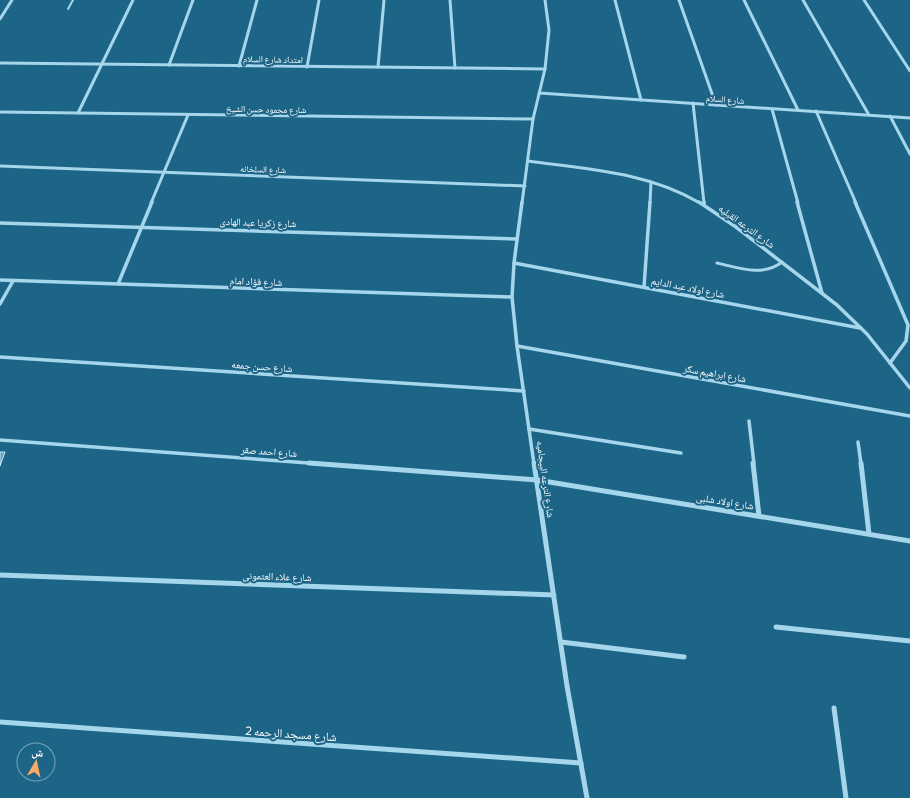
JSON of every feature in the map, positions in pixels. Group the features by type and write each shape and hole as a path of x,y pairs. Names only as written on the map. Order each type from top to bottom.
{"street":[{"path":"0,19 12,0"},
{"path":"78,113 133,0"},
{"path":"169,65 193,0"},
{"path":"239,66 257,0"},
{"path":"307,67 319,0"},
{"path":"378,67 384,0"},
{"path":"450,0 455,68"},
{"name":"شارع الترعه البيجاميه","path":"545,0 549,30 545,69 533,119 525,186 516,239 512,297 517,346 529,429 561,642 587,798"},
{"path":"615,0 641,100"},
{"path":"679,0 716,105"},
{"path":"744,0 798,110"},
{"path":"802,0 869,115"},
{"path":"864,0 910,71"},
{"name":"امتداد شارع السلام","path":"0,63 545,69"},
{"name":"شارع السلام","path":"539,93 910,118"},
{"path":"693,104 704,205"},
{"path":"772,109 822,293"},
{"path":"816,111 908,325 910,334 907,344 890,363"},
{"name":"شارع محمود حسن الشيخ","path":"0,112 533,119"},
{"path":"118,284 188,115"},
{"path":"890,116 910,154"},
{"name":"شارع الترعه القبليه","path":"528,161 618,173 651,182 689,196 723,217 822,293 860,328 910,388"},
{"name":"شارع السلخانه","path":"0,166 525,186"},
{"path":"644,287 651,182"},
{"name":"شارع زكريا عبد الهادى","path":"0,222 516,239"},
{"name":"شارع اولاد عبد الدايم","path":"514,263 860,328"},
{"name":"شارع فؤاد امام","path":"0,280 512,297"},
{"path":"0,304 13,281"},
{"name":"شارع ابراهيم سكر","path":"517,346 910,416"},
{"name":"شارع حسن جمعه","path":"0,358 524,391"},
{"path":"749,421 759,516"},
{"path":"529,429 681,453"},
{"name":"شارع احمد صقر","path":"0,440 537,480"},
{"path":"858,442 869,534"},
{"name":"شارع اولاد شلبى","path":"537,480 910,541"},
{"name":"شارع علاء العتمونى","path":"0,575 554,595"},
{"path":"776,627 910,641"},
{"path":"561,642 684,657"},
{"path":"834,708 846,798"},
{"name":"شارع مسجد الرحمه 2","path":"0,722 581,763"}],"lane":[{"path":"68,9 73,0"},
{"path":"717,263 758,271 772,269 782,262"}],"building":[{"path":"0,452 5,452 0,466"}]}
